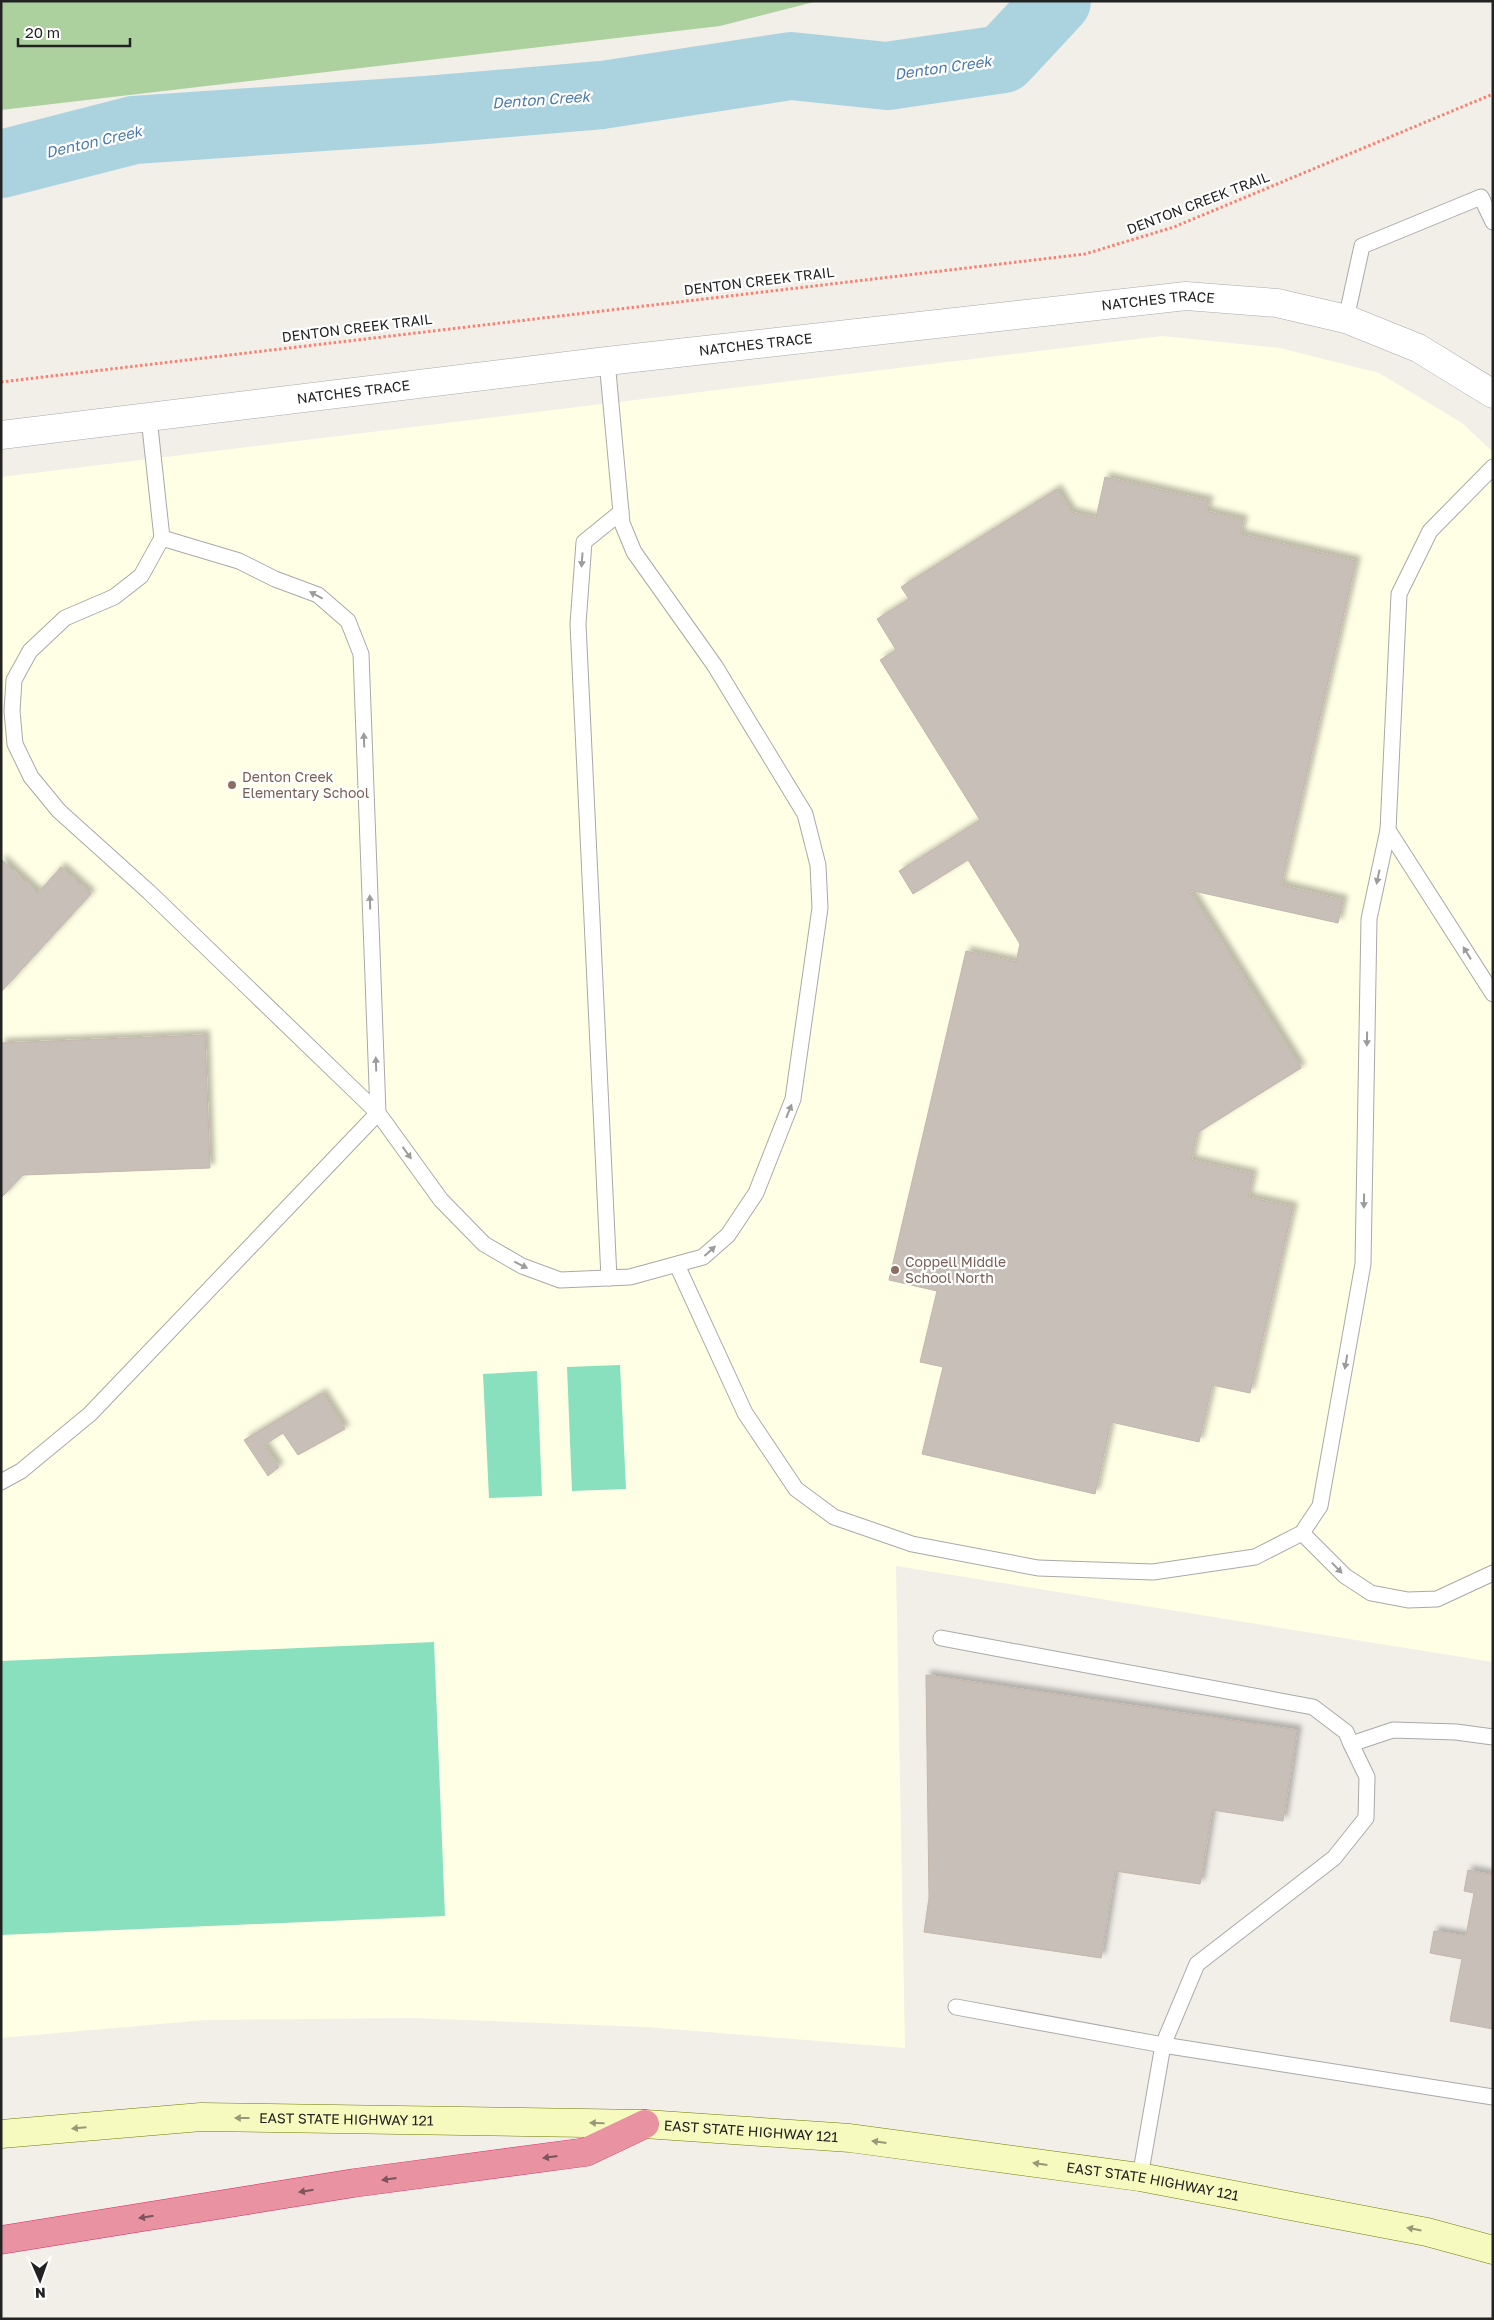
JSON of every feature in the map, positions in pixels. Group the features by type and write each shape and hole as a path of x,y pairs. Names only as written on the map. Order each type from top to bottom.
{"highway":[{"path":"1,2240 354,2183 586,2152 645,2124"}],"main road":[{"name":"EAST STATE HIGHWAY 121","path":"1,2134 201,2117 645,2124 850,2138 1140,2177 1427,2232 1493,2250"}],"street":[{"name":"NATCHES TRACE","path":"1,435 607,361 1186,296 1277,303 1346,319 1418,348 1493,394"}],"lane":[{"path":"1346,319 1362,246 1481,197 1493,222"},
{"path":"149,418 162,538 141,576 114,597 65,618 30,651 14,680 12,711 14,744 31,777 60,811 149,892 378,1113 441,1200 484,1244 522,1266 560,1280 630,1278 703,1257 728,1235 756,1193 793,1099 820,908 818,865 805,814 716,666 634,552 622,523 607,361"},
{"path":"677,1265 745,1413 796,1489 834,1517 912,1544 1038,1568 1143,1571 1255,1558 1302,1533 1320,1506 1363,1264 1370,918 1388,830 1399,594 1430,532 1493,467"},
{"path":"609,1278 578,638 584,542 621,512"},
{"path":"1,1482 22,1471 90,1414 378,1113 361,654 348,621 318,595 275,579 239,561 162,538"},
{"path":"1388,830 1493,994"},
{"path":"1302,1533 1344,1576 1371,1593 1408,1600 1438,1599 1493,1573"},
{"path":"941,1638 1313,1707 1346,1732 1367,1777 1366,1818 1334,1858 1197,1964 1163,2045 1140,2177"},
{"path":"1351,1744 1393,1730 1456,1732 1493,1738"},
{"path":"956,2007 1163,2045 1493,2097"}],"path":[{"name":"DENTON CREEK TRAIL","path":"1,382 1085,254 1174,227 1493,94"}],"shaded area":[{"name":"Coppell Middle School North","path":"1162,336 1280,348 1379,373 1462,423 1493,452 1493,1662 896,1566 905,2048 646,2027 412,2018 206,2020 1,2038 1,477"}],"green space":[{"path":"1,1 818,1 720,26 1,110"},
{"path":"620,1365 626,1489 572,1491 567,1367"},
{"path":"537,1371 542,1496 489,1498 483,1374"},
{"path":"434,1642 445,1916 1,1935 1,1661"}],"building":[{"path":"1105,477 1209,501 1206,511 1243,520 1240,534 1356,561 1281,885 1343,900 1338,923 1189,890 1301,1068 1197,1133 1191,1160 1253,1174 1248,1197 1293,1207 1250,1393 1212,1385 1199,1442 1111,1422 1095,1494 922,1454 943,1367 920,1362 937,1291 889,1280 966,951 1016,962 1020,944 968,860 913,894 899,871 980,820 880,660 896,650 877,619 909,599 901,587 1057,489 1071,512 1096,518"},
{"path":"1,859 38,893 61,867 91,894 1,992"},
{"path":"205,1035 210,1168 23,1175 1,1198 1,1043"},
{"path":"322,1393 345,1429 298,1455 283,1433 264,1445 279,1467 268,1476 244,1440"},
{"path":"926,1675 1297,1730 1283,1821 1212,1810 1200,1884 1115,1871 1101,1958 924,1932 929,1898"},
{"path":"1468,1870 1493,1875 1493,2029 1450,2021 1462,1959 1430,1953 1434,1931 1466,1936 1474,1893 1464,1891"}],"waterway":[{"name":"Denton Creek","path":"1,164 134,130 426,110 602,95 791,66 887,76 1003,59 1057,1"}],"place":[{"name":"Denton Creek Elementary School","path":"232,785"},
{"name":"Coppell Middle School North","path":"895,1270"}]}
